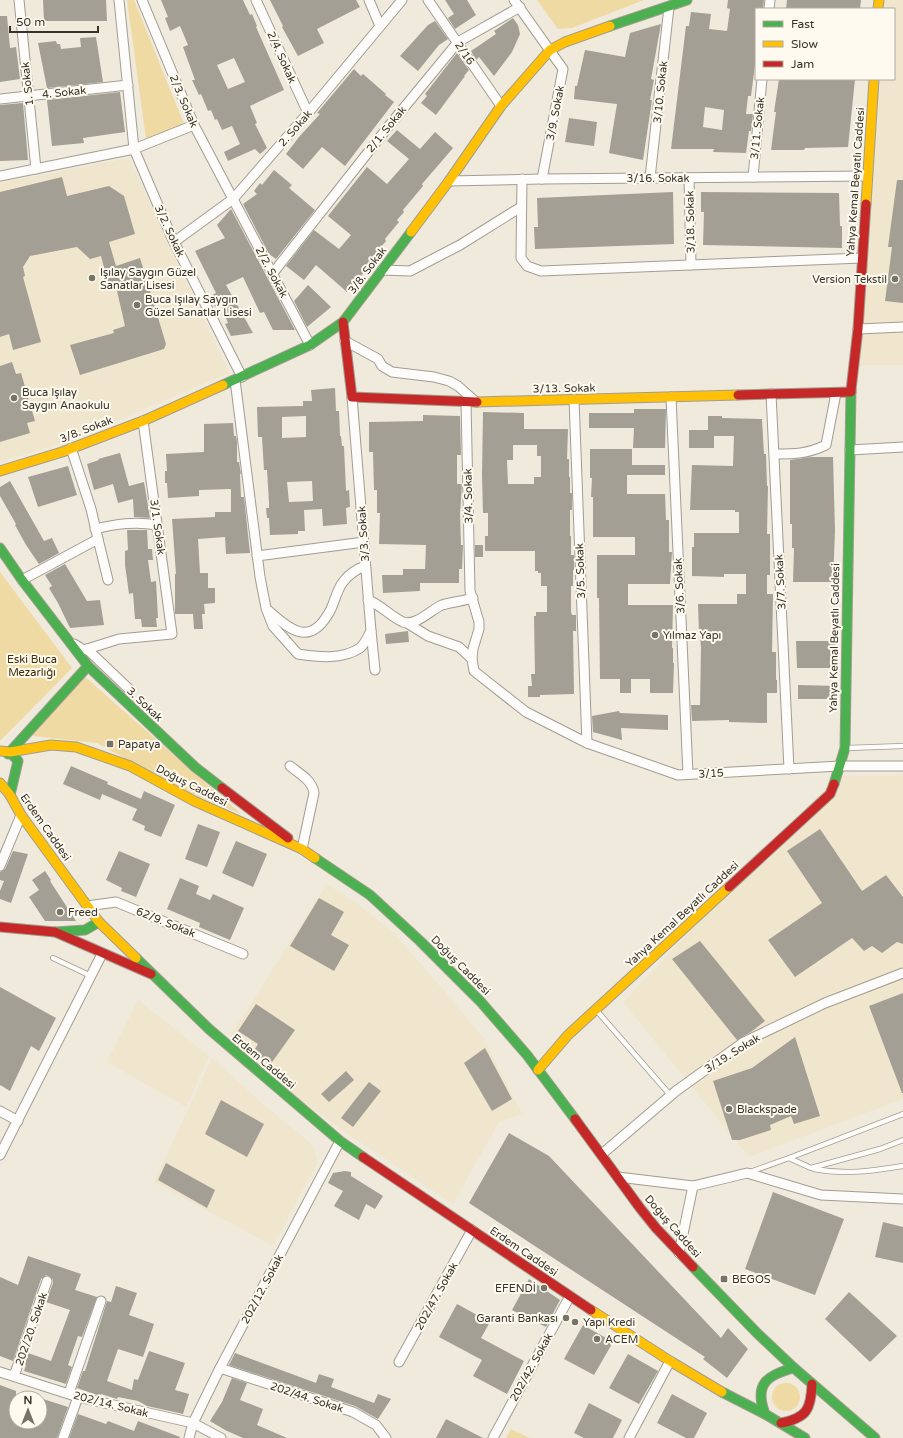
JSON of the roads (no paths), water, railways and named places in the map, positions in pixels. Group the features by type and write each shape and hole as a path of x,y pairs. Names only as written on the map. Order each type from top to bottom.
{"main road":[{"name":"3/8. Sokak","path":"0,471 71,448 143,421 310,345 343,322 449,181 501,106 550,50 565,42 687,0"},
{"name":"Yahya Kemal Beyatlı Caddesi","path":"538,1070 568,1035 830,794 840,766 845,748 852,392 858,329 874,80"},
{"path":"343,322 352,397"},
{"name":"3/13. Sokak","path":"352,397 476,402 852,392"},
{"name":"3. Sokak","path":"0,548 22,580 88,666 195,767 302,849"},
{"path":"0,761 10,752 88,666"},
{"name":"Doğuş Caddesi","path":"0,751 10,752 51,745 76,747 130,766 194,801 302,849 370,895 420,941 480,1001 538,1070 602,1154 644,1213 679,1253 757,1333 794,1368"},
{"path":"10,752 18,761 10,795"},
{"name":"Erdem Caddesi","path":"0,782 10,795 21,815 99,922 208,1029 340,1142 570,1296"},
{"path":"0,927 55,932 85,930 99,922"},
{"path":"55,932 152,975"},
{"path":"570,1296 670,1361 718,1390 781,1423 800,1436"},
{"path":"765,1414 760,1399 764,1383 769,1377 776,1373 794,1368 875,1438"},
{"path":"781,1423 796,1420 803,1416 808,1410 811,1402 812,1384"}],"street":[{"name":"1. Sokak","path":"19,0 36,169"},
{"path":"119,0 134,149"},
{"name":"2/3. Sokak","path":"142,0 194,125 233,199"},
{"name":"2/4. Sokak","path":"256,0 308,114"},
{"path":"369,0 380,26"},
{"name":"2. Sokak","path":"174,242 233,199 308,114 402,0"},
{"name":"2/16","path":"428,0 501,106"},
{"name":"2/1. Sokak","path":"273,273 388,127 458,42 517,4"},
{"name":"3/9. Sokak","path":"517,4 563,69 542,179"},
{"name":"3/10. Sokak","path":"650,178 669,7"},
{"name":"3/11. Sokak","path":"752,177 762,80"},
{"name":"4. Sokak","path":"0,99 128,85"},
{"path":"0,176 134,149 194,125"},
{"name":"3/2. Sokak","path":"134,149 174,242 239,378 257,556 266,608 273,626 298,654 323,657 347,654 361,647 370,631"},
{"name":"3/16. Sokak","path":"449,181 867,176"},
{"name":"3/18. Sokak","path":"689,178 691,265"},
{"path":"522,179 521,258 527,266 541,271 862,258"},
{"name":"2/2. Sokak","path":"233,199 310,345"},
{"path":"382,270 410,271 460,246 521,207"},
{"path":"858,329 903,328"},
{"path":"345,342 378,359 382,366 392,372 434,377 449,381 458,386 476,402"},
{"path":"774,454 802,453 816,450 826,445 836,393"},
{"name":"3/7. Sokak","path":"771,394 789,769"},
{"name":"3/3. Sokak","path":"352,397 370,631 375,670"},
{"name":"3/6. Sokak","path":"671,397 688,774"},
{"name":"3/5. Sokak","path":"574,399 587,743"},
{"name":"3/4. Sokak","path":"466,402 472,595 479,622 479,629 473,649 472,659"},
{"name":"3/1. Sokak","path":"87,649 119,639 172,634 143,421"},
{"path":"850,450 903,447"},
{"path":"71,448 90,509 108,580"},
{"path":"95,528 130,522 144,522 157,525"},
{"path":"22,580 98,539"},
{"path":"257,556 364,542"},
{"path":"266,608 277,618 300,633 313,631 321,624 331,609 336,593 344,581 356,570 365,566"},
{"path":"407,623 426,616 441,606 472,595"},
{"path":"368,600 377,604 428,636 459,647 472,659"},
{"path":"70,642 84,650 87,649 130,690"},
{"name":"3/15","path":"472,659 474,671 526,712 587,743 678,775 840,766"},
{"path":"290,766 313,786 314,793 302,849"},
{"path":"840,766 903,766"},
{"path":"0,866 21,815"},
{"name":"62/9. Sokak","path":"88,906 116,902 242,954"},
{"path":"0,1156 102,954"},
{"name":"3/19. Sokak","path":"602,1154 701,1072 744,1042 825,1003 903,973"},
{"path":"0,1111 18,1121"},
{"name":"202/12. Sokak","path":"189,1438 194,1423 220,1368 340,1142"},
{"path":"618,1177 693,1186 747,1173 821,1195 903,1200"},
{"path":"679,1253 693,1186"},
{"name":"202/47. Sokak","path":"399,1362 472,1230"},
{"name":"202/20. Sokak","path":"14,1376 47,1281"},
{"name":"202/42. Sokak","path":"493,1438 570,1296"},
{"path":"63,1438 73,1395 101,1301"},
{"path":"629,1438 670,1361"},
{"name":"202/44. Sokak","path":"220,1368 353,1412 376,1425 386,1438"},
{"name":"202/14. Sokak","path":"0,1372 73,1395 194,1423 221,1438"}],"lane":[{"path":"845,748 903,746"},
{"path":"53,958 91,976"},
{"path":"596,1010 671,1096"},
{"path":"747,1173 903,1114"},
{"path":"811,1168 880,1150 903,1140"},
{"path":"789,1158 811,1168 827,1172 861,1173 903,1166"}],"place":[{"name":"Işılay Saygın Güzel Sanatlar Lisesi","path":"92,278"},
{"name":"Version Tekstil","path":"895,279"},
{"name":"Buca Işılay Saygın Güzel Sanatlar Lisesi","path":"137,305"},
{"name":"Buca Işılay Saygın Anaokulu","path":"14,398"},
{"name":"Yılmaz Yapı","path":"655,635"},
{"name":"Papatya","path":"110,744"},
{"name":"Freed","path":"60,912"},
{"name":"Blackspade","path":"729,1109"},
{"name":"BEGOS","path":"724,1279"},
{"name":"EFENDİ","path":"544,1288"},
{"name":"Garanti Bankası","path":"566,1318"},
{"name":"Yapı Kredi","path":"575,1322"},
{"name":"ACEM","path":"597,1339"}],"park label":[{"name":"Eski Buca Mezarlığı","path":"32,665"}]}
